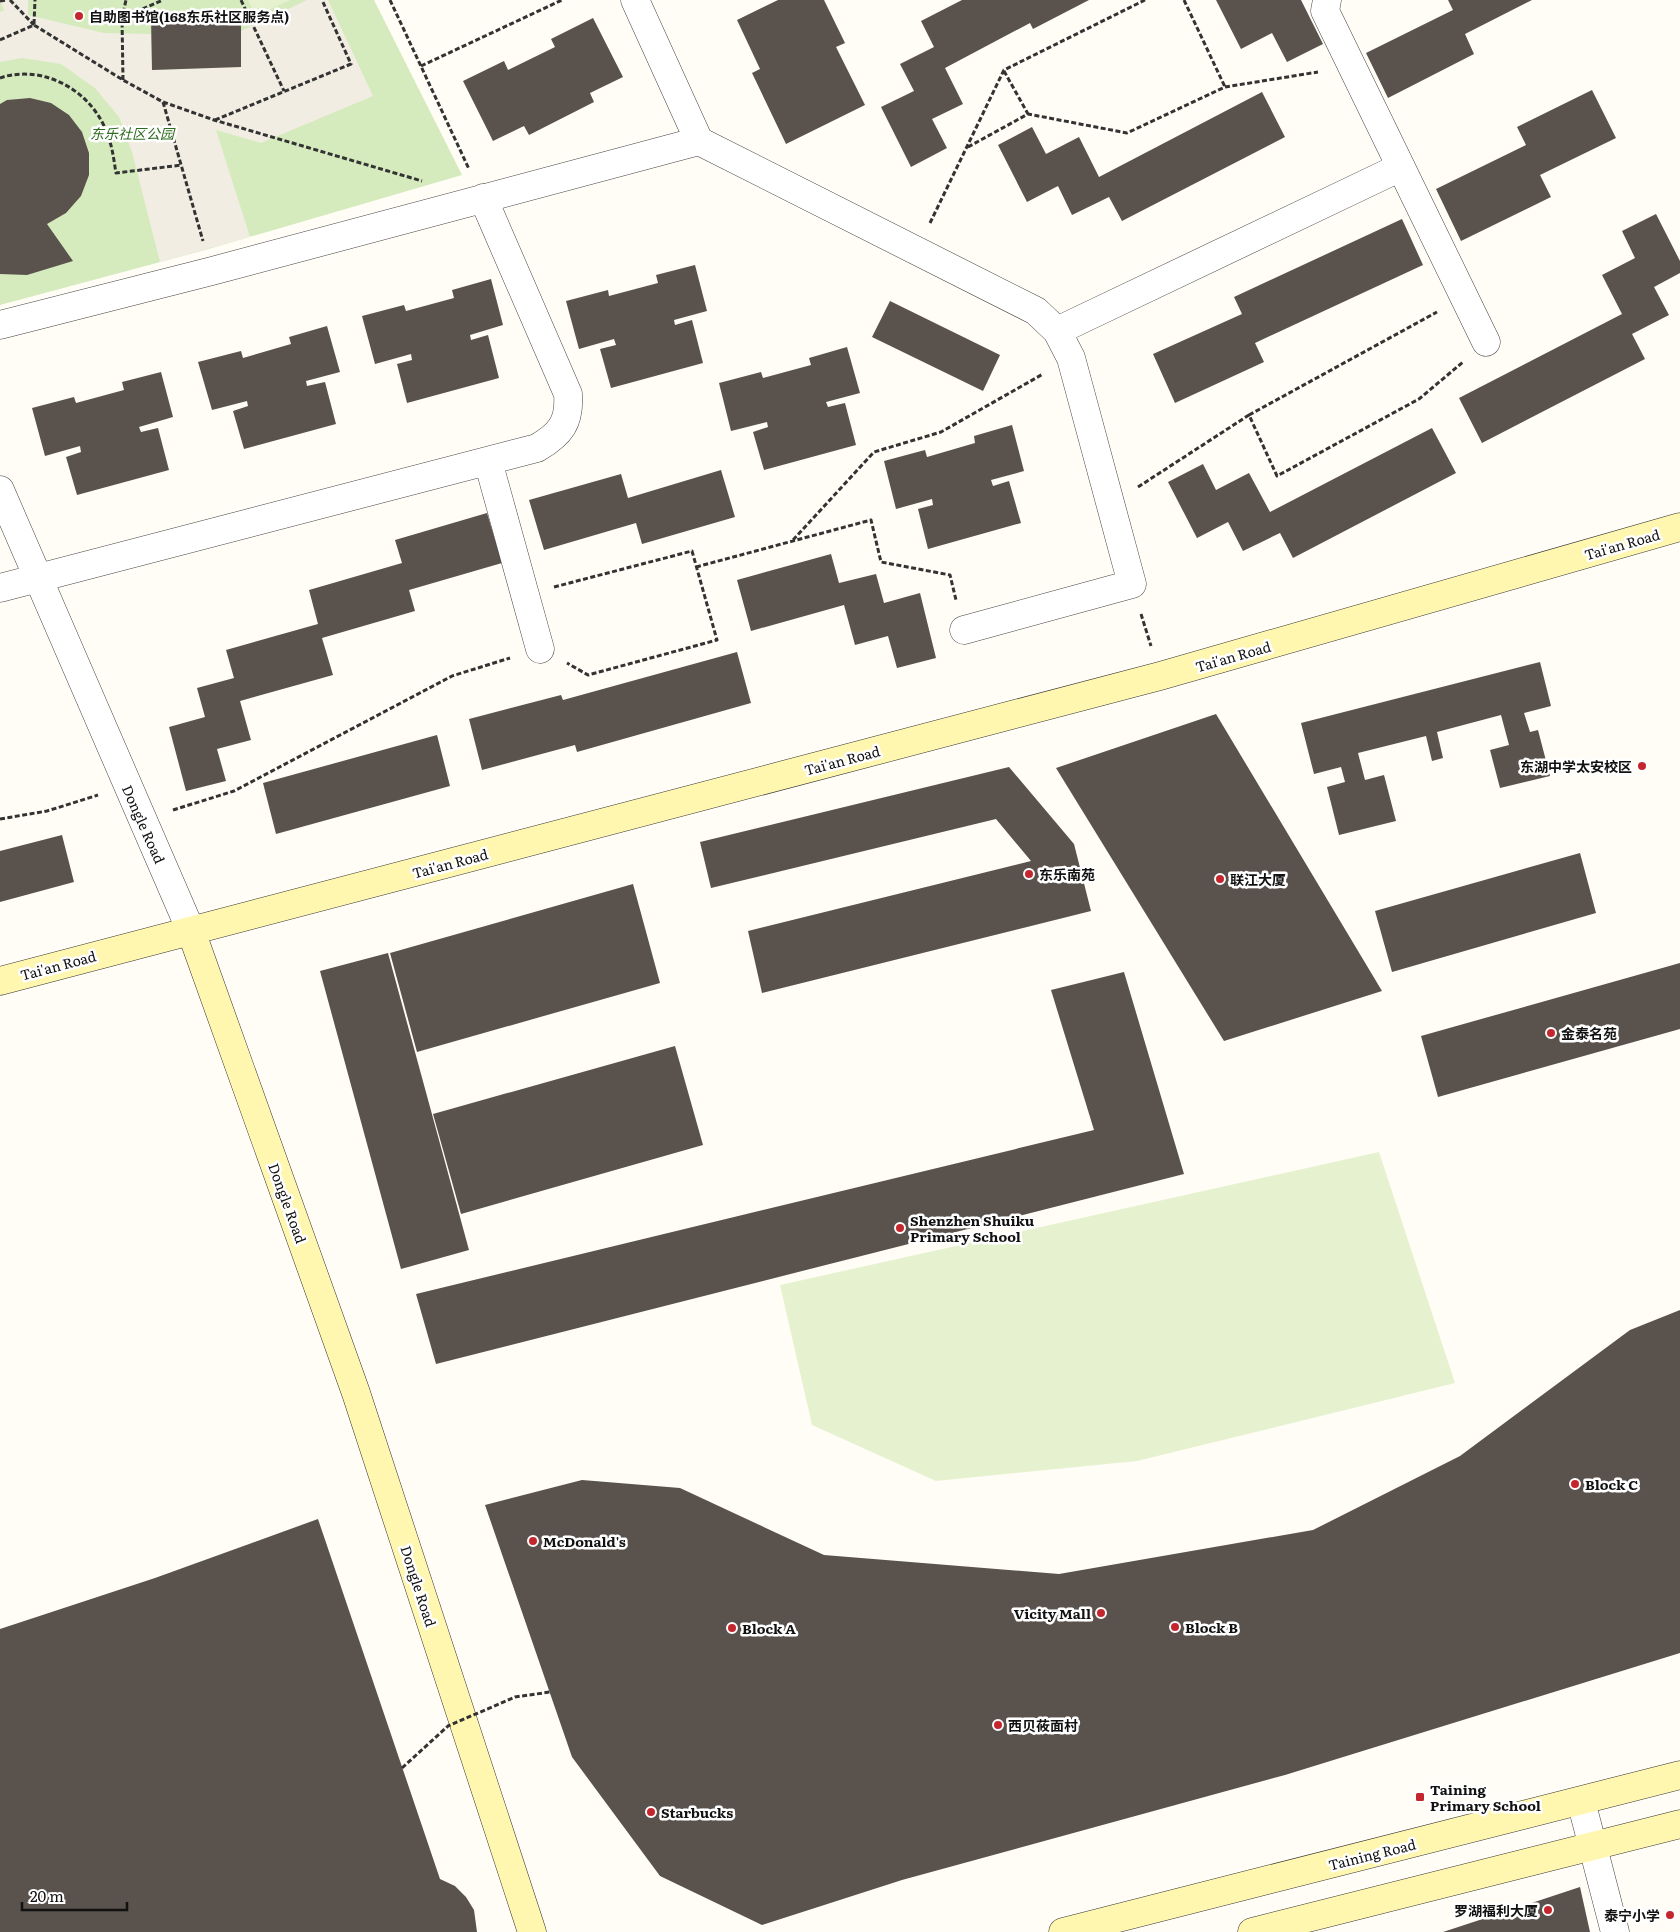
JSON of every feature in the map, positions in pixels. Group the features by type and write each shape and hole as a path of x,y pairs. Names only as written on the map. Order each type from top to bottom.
{"street":[{"path":"635,0 700,141 1036,311 1056,331 1071,358 1132,584 964,630"},
{"path":"1327,0 1325,11 1486,342"},
{"path":"0,325 212,271 700,141"},
{"path":"1056,331 1401,167"},
{"path":"0,588 537,448 552,439 564,426 569,409 568,394 483,198"},
{"path":"488,461 540,649"},
{"name":"Dongle Road","path":"0,490 191,931 356,1393 532,1932"},
{"name":"Tai'an Road","path":"0,980 1160,676 1680,527"},
{"name":"Taining Road","path":"1063,1932 1680,1775"},
{"path":"1581,1801 1615,1932"},
{"path":"1252,1932 1680,1824"}],"path":[{"path":"0,1 9,0 34,24 123,80 163,102 214,120 426,182"},
{"path":"34,24 35,0"},
{"path":"123,80 122,18 126,0"},
{"path":"122,18 163,0"},
{"path":"242,0 284,91"},
{"path":"214,120 351,64 322,0"},
{"path":"390,0 483,198"},
{"path":"421,66 562,0"},
{"path":"916,251 1004,70 1145,0"},
{"path":"1184,0 1225,86"},
{"path":"0,40 34,24"},
{"path":"968,147 1028,114 1127,133 1225,86 1351,66"},
{"path":"1004,70 1028,114"},
{"path":"0,78 6,75 37,74 62,82 83,96 97,114 109,137 116,173 182,165"},
{"path":"163,102 212,271"},
{"path":"1111,504 1249,415 1464,297"},
{"path":"1249,415 1277,476 1418,399 1486,342"},
{"path":"793,540 874,452 940,432 1071,358"},
{"path":"696,567 870,520 881,562 950,575 964,630"},
{"path":"141,819 234,791 452,676 540,649 588,675 717,640 692,551 525,594"},
{"path":"1132,584 1160,676"},
{"path":"0,819 47,811 82,800"},
{"path":"402,1768 448,1726 515,1697 550,1692"}],"green space":[{"name":"东乐社区公园","path":"0,0 374,0 462,175 205,250 0,305"},
{"path":"248,0 290,0 256,16"},
{"path":"1379,1152 1455,1383 1137,1461 936,1481 812,1425 780,1285"}],"shaded area":[{"path":"0,0 28,0 28,15 104,33 151,34 152,70 241,67 241,31 307,0 328,0 373,96 261,143 216,130 250,237 160,262 132,152 119,117 95,88 61,64 22,58 0,62 0,12 4,10"}],"building":[{"path":"778,0 824,0 845,43 836,47 865,105 786,144 752,73 760,69 737,20"},
{"path":"962,0 1089,0 1033,29 1030,23 945,68 963,104 932,119 947,148 911,167 881,107 914,91 900,64 934,47 921,21"},
{"path":"1216,0 1301,0 1323,44 1287,62 1272,33 1241,49"},
{"path":"1448,0 1532,0 1465,34 1474,54 1388,98 1366,53 1453,10"},
{"path":"241,16 241,67 152,70 151,18"},
{"path":"593,18 623,77 590,93 594,102 529,135 524,126 493,141 463,81 504,61 508,70 555,47 551,39"},
{"path":"1592,90 1616,138 1540,175 1551,197 1461,241 1436,189 1526,145 1517,127"},
{"path":"1262,92 1285,137 1122,221 1109,197 1072,215 1058,186 1027,202 998,145 1032,127 1046,154 1079,137 1099,177"},
{"path":"30,98 51,103 69,115 82,132 89,153 89,175 81,196 66,213 47,224 73,261 27,275 0,274 0,104 7,100"},
{"path":"1656,214 1680,261 1680,273 1654,287 1669,315 1632,334 1645,359 1482,443 1459,398 1622,314 1602,275 1635,258 1622,231"},
{"path":"1402,219 1423,265 1255,343 1264,362 1175,403 1153,354 1242,314 1234,297"},
{"path":"695,265 707,311 674,320 675,325 692,320 703,363 611,388 600,349 616,345 614,339 579,349 566,301 608,290 609,296 658,283 656,275"},
{"path":"491,279 503,325 470,335 471,340 488,335 499,378 407,403 397,364 412,360 411,354 375,364 362,316 404,305 406,311 454,298 452,290"},
{"path":"890,301 1000,355 983,391 872,337"},
{"path":"327,326 340,372 306,381 307,386 325,382 336,424 244,449 233,411 248,406 247,401 212,410 198,362 241,351 243,358 291,344 289,337"},
{"path":"847,347 860,393 826,402 828,407 845,403 856,445 764,470 753,432 768,427 767,422 731,431 719,383 761,372 763,378 811,365 809,358"},
{"path":"161,372 173,417 139,427 141,432 158,428 169,470 77,495 66,457 81,452 80,446 45,456 32,408 74,397 76,403 124,390 122,382"},
{"path":"1012,425 1024,471 991,480 993,486 1009,481 1021,523 928,549 918,509 933,505 932,499 896,509 884,461 925,450 927,457 975,443 974,436"},
{"path":"1432,428 1456,473 1293,558 1280,533 1243,551 1228,522 1197,538 1168,482 1203,464 1216,490 1249,473 1270,512"},
{"path":"721,470 735,517 642,544 636,523 544,550 529,500 621,474 628,498"},
{"path":"487,513 502,563 409,590 415,611 322,638 333,675 240,701 251,740 217,749 226,781 186,791 169,727 205,717 197,688 234,678 226,650 318,624 309,590 402,563 395,540"},
{"path":"831,554 839,583 876,574 884,603 920,593 936,658 897,668 888,636 855,645 844,605 751,631 737,580"},
{"path":"737,652 751,703 577,752 575,745 482,770 469,719 561,695 563,700"},
{"path":"1540,662 1551,706 1524,713 1530,732 1538,730 1550,776 1500,788 1490,750 1509,745 1501,715 1437,732 1443,758 1432,761 1426,736 1358,753 1365,780 1384,775 1396,821 1339,835 1327,787 1345,782 1341,767 1314,774 1301,723"},
{"name":"联江大厦","path":"1216,714 1382,991 1224,1041 1056,768"},
{"path":"437,735 450,786 276,834 263,783"},
{"name":"东乐南苑","path":"1009,767 1074,844 1091,911 762,993 748,931 1031,861 996,819 711,888 700,842"},
{"path":"62,835 74,882 0,902 0,851"},
{"path":"1580,853 1596,913 1392,972 1375,911"},
{"path":"633,884 660,983 417,1052 390,953"},
{"path":"388,953 469,1250 401,1269 320,971"},
{"name":"金泰名苑","path":"1680,963 1680,1029 1438,1097 1421,1036"},
{"path":"1124,972 1184,1174 436,1364 416,1294 1094,1130 1051,990"},
{"path":"675,1046 703,1145 461,1214 433,1114"},
{"name":"Vicity Mall","path":"1680,1310 1680,1653 1285,1775 902,1880 762,1925 660,1876 572,1757 485,1505 582,1480 680,1488 824,1555 1059,1574 1313,1530 1460,1456 1630,1330"},
{"path":"318,1519 440,1879 455,1886 466,1897 474,1910 477,1932 0,1932 0,1629 155,1578"},
{"name":"罗湖福利大厦","path":"1580,1887 1590,1932 1443,1932"}],"place":[{"name":"自助图书馆(168东乐社区服务点)","path":"79,16"},
{"name":"东湖中学太安校区","path":"1642,766"},
{"name":"东乐南苑","path":"1029,874"},
{"name":"联江大厦","path":"1220,879"},
{"name":"金泰名苑","path":"1551,1033"},
{"name":"Shenzhen Shuiku Primary School","path":"900,1228"},
{"name":"Block C","path":"1575,1484"},
{"name":"McDonald's","path":"533,1541"},
{"name":"Vicity Mall","path":"1101,1613"},
{"name":"Block B","path":"1175,1627"},
{"name":"Block A","path":"732,1628"},
{"name":"西贝莜面村","path":"998,1725"},
{"name":"Taining Primary School","path":"1420,1797"},
{"name":"Starbucks","path":"651,1812"},
{"name":"罗湖福利大厦","path":"1548,1910"},
{"name":"泰宁小学","path":"1670,1915"}]}
